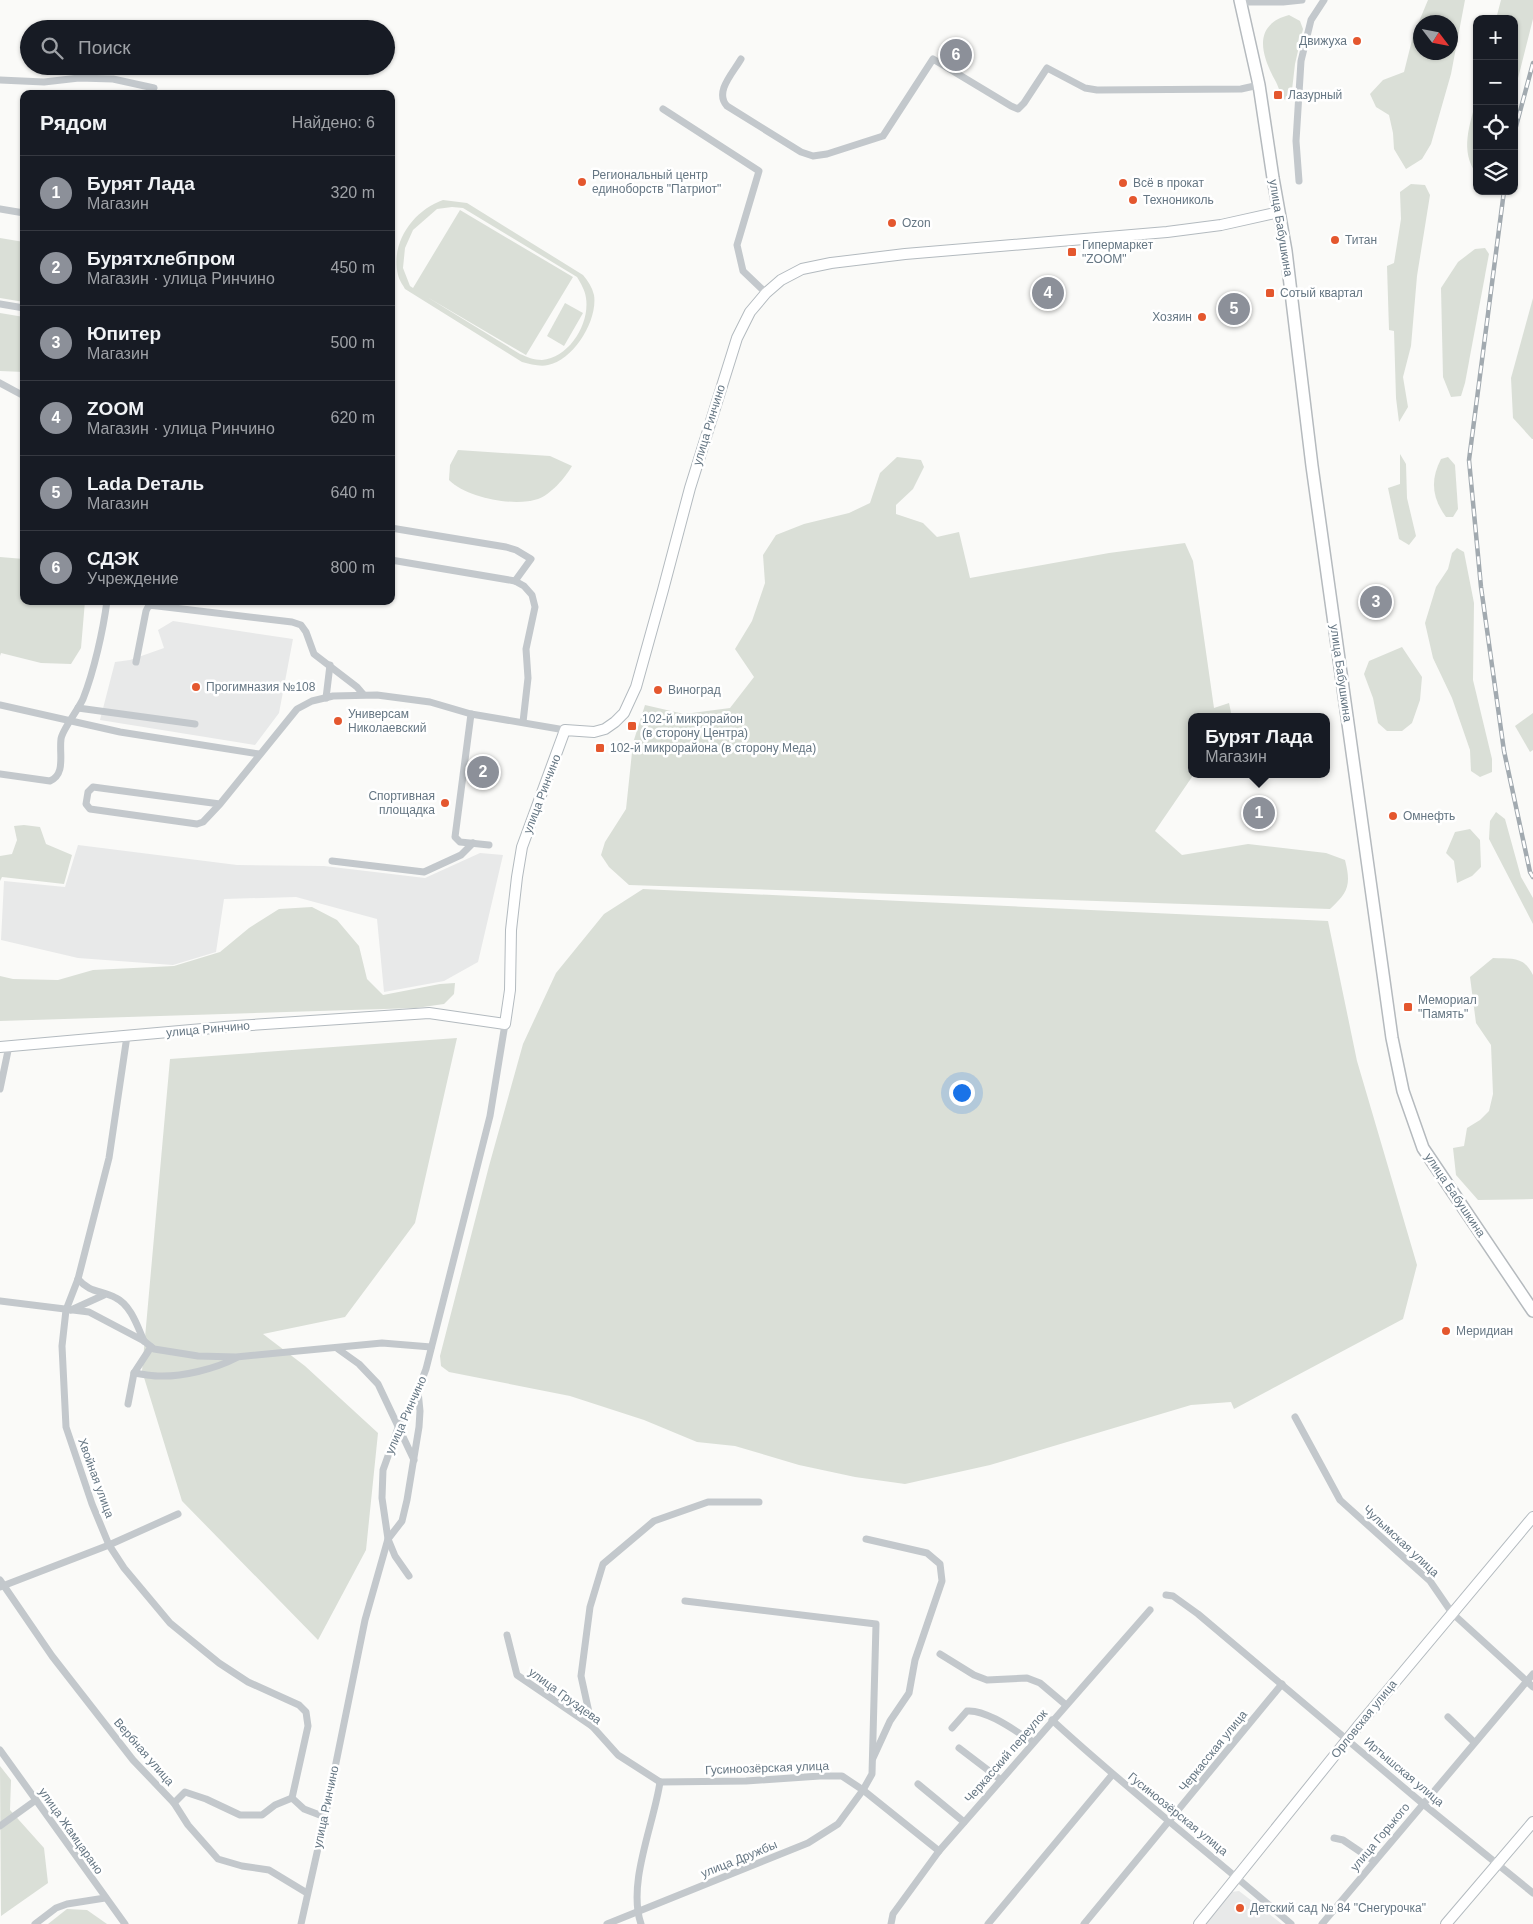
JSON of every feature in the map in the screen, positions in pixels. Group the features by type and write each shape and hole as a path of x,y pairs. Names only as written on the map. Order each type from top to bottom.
{"main road":[{"name":"улица Бабушкина","path":"1240,1 1258,85 1286,250 1318,513 1391,1028 1401,1083 1423,1148 1533,1311"}],"street":[{"path":"1240,1 1283,2 1302,0"},
{"path":"1299,181 1296,142 1301,61 1311,20 1324,0"},
{"path":"741,59 722,90 720,97 722,101 726,106 801,152 813,156 827,154 883,136 933,59 1011,106 1018,108 1024,103 1047,68 1085,88 1097,90 1241,89 1258,85"},
{"path":"0,80 44,82 80,78 113,78 154,88"},
{"path":"663,110 759,171 737,245 743,272 766,293"},
{"path":"0,209 20,212"},
{"name":"улица Ринчино","path":"301,1924 326,1816 347,1702 365,1620 388,1539 382,1498 383,1470 398,1428 418,1390 431,1347 490,1116 510,990 511,930 516,877 522,847 565,730 594,732 604,729 624,713 627,706 638,678 664,590 690,488 720,389 737,338 750,312 766,293 781,280 802,269 831,263 905,254 1167,232 1221,225 1279,212"},
{"path":"0,304 20,307"},
{"path":"0,384 20,394"},
{"path":"395,529 516,550 531,559 515,581"},
{"path":"395,561 515,581 524,586 532,595 535,607 526,649 528,678 523,722"},
{"path":"1,777 50,781 54,780 58,774 60,768 60,738 83,698 101,634 106,605"},
{"path":"136,662 146,611 149,605 292,622 301,626 306,632 314,654 357,687 363,694"},
{"path":"326,698 330,665"},
{"path":"220,804 93,788 88,792 86,804 90,808 197,824 203,822 220,804 297,709 312,701 326,698 377,694 430,702 471,714 565,730"},
{"path":"0,705 120,732 259,754"},
{"path":"78,708 196,724"},
{"path":"471,714 456,838 460,842 489,846"},
{"path":"332,861 424,872 461,855 473,844"},
{"name":"улица Ринчино","path":"5,1047 429,1013 505,1024"},
{"name":"Хвойная улица","path":"127,1036 109,1158 78,1279 70,1300 62,1346 66,1426 92,1504 109,1545 124,1568 170,1623 218,1663 248,1682 299,1705 306,1712 308,1726 292,1798"},
{"path":"0,1089 5,1047"},
{"path":"78,1279 88,1288 116,1298 125,1305 144,1341"},
{"path":"68,1310 104,1295"},
{"path":"70,1300 91,1300"},
{"path":"0,1301 89,1312 144,1341 154,1349 198,1356 236,1357 338,1349 382,1343 431,1347"},
{"path":"128,1404 134,1373 151,1346"},
{"path":"338,1349 359,1364 378,1384 414,1460"},
{"path":"134,1373 159,1376 189,1373 221,1366 236,1357"},
{"path":"409,1576 395,1556 388,1539 402,1520 407,1500 419,1427 418,1390"},
{"name":"Чулымская улица","path":"1294,1418 1340,1500 1430,1581 1452,1614 1533,1687"},
{"path":"592,1726 581,1676 590,1607 603,1564 654,1521 708,1502 759,1502"},
{"path":"1,1584 109,1545 178,1514"},
{"name":"Орловская улица","path":"1198,1924 1348,1739 1533,1517"},
{"path":"866,1539 927,1553 940,1564 942,1581 915,1660 909,1693 890,1721 872,1760"},
{"name":"Вербная улица","path":"1,1584 52,1656 122,1745 174,1803 188,1825 218,1859 242,1866 269,1870 307,1893"},
{"name":"Иртышская улица","path":"1166,1594 1173,1596 1198,1614 1422,1803 1533,1893"},
{"path":"685,1601 876,1624 872,1760"},
{"name":"Черкасский переулок","path":"890,1924 893,1914 938,1851 1150,1610"},
{"name":"улица Груздева","path":"507,1635 516,1675 592,1726 618,1755 660,1782"},
{"path":"940,1654 974,1675 987,1680 1027,1678 1040,1683 1066,1705"},
{"name":"улица Горького","path":"1322,1924 1422,1803 1533,1674"},
{"name":"Черкасская улица","path":"1084,1924 1282,1684"},
{"path":"952,1728 967,1711 974,1710 985,1714 1033,1742"},
{"path":"1448,1717 1474,1742"},
{"name":"Гусиноозёрская улица","path":"1052,1720 1112,1775 1170,1821 1291,1924"},
{"path":"959,1748 1001,1780"},
{"name":"улица Жамцарано","path":"0,1750 104,1898 125,1924"},
{"name":"улица Дружбы","path":"607,1924 808,1843 838,1824 863,1790 872,1774 872,1760"},
{"path":"988,1924 1112,1775"},
{"name":"Гусиноозёрская улица","path":"660,1782 746,1781 842,1776 863,1790 938,1851"},
{"path":"641,1924 637,1912 640,1860 656,1806 660,1782"},
{"path":"918,1784 964,1822"},
{"path":"174,1803 186,1792 206,1798 240,1815 262,1816 275,1805 292,1798 304,1809 326,1816"},
{"path":"0,1826 36,1800"},
{"path":"1446,1924 1533,1822"},
{"path":"1334,1838 1342,1840 1374,1861"},
{"path":"35,1924 56,1908 67,1904 104,1898"}],"shaded area":[{"path":"1428,0 1465,0 1458,37 1458,15 1422,15"},
{"path":"1501,0 1533,0 1533,19 1518,78 1518,15 1497,15"},
{"path":"1289,15 1300,21 1303,29 1295,64 1292,90 1285,100 1267,62 1263,43 1264,34 1269,26"},
{"path":"1413,36 1413,60 1454,60 1431,144 1422,159 1406,169 1394,149 1389,115 1376,107 1370,94 1383,80 1404,72"},
{"path":"1473,112 1473,168 1468,156 1467,147"},
{"path":"1411,184 1425,185 1430,195 1417,276 1411,346 1403,377 1408,407 1399,422 1396,398 1394,331 1389,330 1387,266 1394,263 1401,219 1400,192"},
{"path":"443,200 467,203 583,275 590,284 594,295 592,316 582,338 567,355 558,362 545,366 522,362 405,289 399,277 396,263 401,239 414,219 432,205","holes":["463,208 577,277 585,295 585,318 576,338 561,353 552,358 542,360 520,354 427,297 526,355 573,277 460,210 413,288 410,286 403,268 405,248 413,230 437,209"]},
{"path":"0,238 20,241 20,301 0,298"},
{"path":"1485,248 1489,254 1465,383 1461,396 1451,397 1443,377 1441,288 1458,262 1475,249"},
{"path":"1533,298 1532,439 1513,418 1511,378"},
{"path":"565,303 583,313 564,346 547,336"},
{"path":"0,313 20,316 20,372 0,371"},
{"path":"458,450 550,456 572,466 566,476 543,497 528,501 504,501 467,492 449,480 450,465"},
{"path":"1400,454 1406,464 1407,498 1416,536 1409,545 1399,539 1388,488 1400,484"},
{"path":"897,457 921,460 924,467 913,489 896,505 896,514 923,523 937,537 959,532 970,578 1109,553 1185,543 1193,561 1214,708 1229,703 1231,713 1188,713 1188,778 1191,778 1155,831 1182,855 1248,844 1326,853 1345,860 1348,882 1341,898 1330,909 629,885 609,867 601,855 605,842 626,809 633,743 645,705 684,714 730,708 754,677 735,649 752,621 765,583 763,555 776,535 804,524 849,513 870,503 880,473"},
{"path":"1448,457 1455,465 1458,509 1453,517 1446,517 1441,510 1434,489 1437,467 1441,459"},
{"path":"1457,548 1464,552 1474,603 1473,680 1492,759 1492,772 1480,777 1471,771 1470,750 1452,698 1433,658 1425,623 1436,587 1448,569 1452,553"},
{"path":"0,557 20,559 20,605 85,605 81,648 71,664 41,663 1,653 0,656"},
{"name":"Прогимназия №108","path":"173,621 293,639 279,713 255,745 100,720 115,662 130,660 164,648 158,630"},
{"path":"1402,647 1422,677 1420,700 1412,723 1402,731 1387,731 1378,723 1373,698 1364,674 1369,661"},
{"path":"1533,713 1533,750 1530,752 1515,726"},
{"path":"1496,812 1505,819 1521,877 1533,898 1533,924 1489,839 1490,821"},
{"path":"14,826 40,827 46,844 72,855 64,884 2,877 0,881 0,856 12,854 17,840"},
{"path":"1470,829 1480,840 1481,867 1472,876 1457,883 1454,861 1446,853 1455,832"},
{"path":"78,845 237,865 324,866 425,878 480,853 503,855 478,962 444,981 384,992 377,919 296,897 224,899 216,952 173,965 78,958 1,940 4,881 65,887"},
{"path":"643,889 1328,921 1357,1061 1417,1265 1403,1319 1234,1409 1231,1402 1191,1405 990,1465 905,1484 855,1477 799,1465 735,1446 697,1442 644,1420 570,1396 449,1372 441,1366 440,1356 523,1044 556,973 604,914"},
{"path":"312,907 337,920 359,946 367,979 383,995 455,983 454,994 444,1004 416,1008 0,1021 0,976 13,979 58,980 93,970 174,966 220,952 249,928 279,909"},
{"path":"1493,958 1517,960 1526,964 1533,975 1533,1199 1478,1200 1456,1175 1453,1148 1464,1146 1467,1128 1480,1120 1489,1111 1493,1094 1491,1045 1476,1023 1470,977"},
{"path":"457,1038 415,1223 345,1317 263,1334 305,1366 378,1433 366,1550 318,1640 182,1501 142,1371 170,1059"},
{"path":"0,1766 11,1780 10,1810 44,1848 48,1883 1,1916"},
{"name":"Детский сад № 84 \"Снегурочка\"","path":"1239,1891 1282,1924 1205,1924 1231,1892"},
{"path":"67,1909 87,1910 107,1924 48,1924"}],"railway":[{"path":"1518,119 1533,63"},
{"path":"1503,195 1469,460 1481,587 1504,751 1530,872 1533,877"}],"place":[{"name":"Движуха","path":"1357,41"},
{"name":"СДЭК","path":"956,55"},
{"name":"Лазурный","path":"1278,95"},
{"name":"Региональный центр единоборств \"Патриот\"","path":"582,182"},
{"name":"Всё в прокат","path":"1123,183"},
{"name":"Технониколь","path":"1133,200"},
{"name":"Ozon","path":"892,223"},
{"name":"Титан","path":"1335,240"},
{"name":"Гипермаркет \"ZOOM\"","path":"1072,252"},
{"name":"ZOOM","path":"1048,293"},
{"name":"Сотый квартал","path":"1270,293"},
{"name":"Lada Dеталь","path":"1234,309"},
{"name":"Хозяин","path":"1202,317"},
{"name":"Юпитер","path":"1376,602"},
{"name":"Прогимназия №108","path":"196,687"},
{"name":"Виноград","path":"658,690"},
{"name":"Универсам Николаевский","path":"338,721"},
{"name":"102-й микрорайон (в сторону Центра)","path":"632,726"},
{"name":"102-й микрорайона (в сторону Меда)","path":"600,748"},
{"name":"Бурятхлебпром","path":"483,772"},
{"name":"Спортивная площадка","path":"445,803"},
{"name":"Бурят Лада","path":"1259,813"},
{"name":"Омнефть","path":"1393,816"},
{"name":"Мемориал \"Память\"","path":"1408,1007"},
{"name":"Меридиан","path":"1446,1331"},
{"name":"Детский сад № 84 \"Снегурочка\"","path":"1240,1908"}]}
